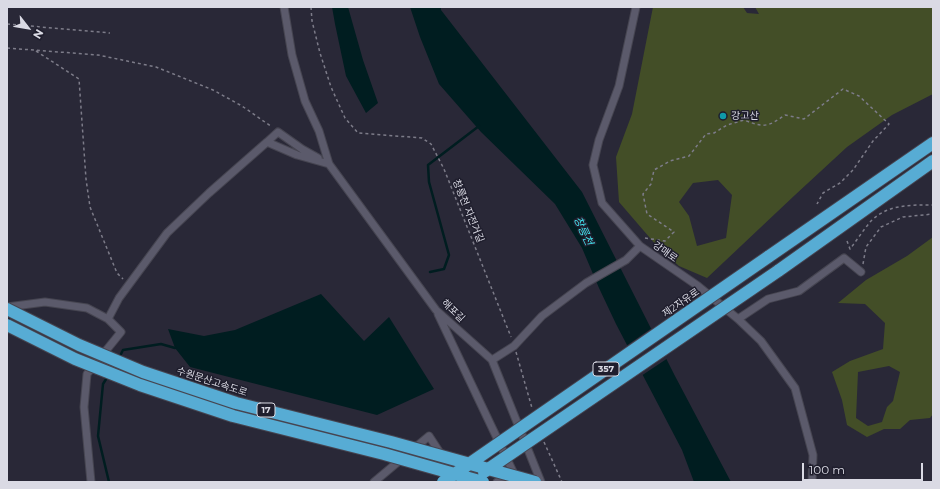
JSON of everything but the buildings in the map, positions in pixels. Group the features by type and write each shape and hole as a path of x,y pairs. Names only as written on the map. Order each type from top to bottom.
{"highway":[{"name":"제2자유로","path":"443,482 933,143"},
{"name":"357","path":"470,482 778,271 933,161"},
{"name":"수원문산고속도로","path":"7,308 79,345 150,374 236,403 391,442 534,482"},
{"name":"17","path":"7,325 75,359 140,384 233,416 384,454 483,482"}],"street":[{"path":"284,7 292,55 303,95 318,131 329,164"},
{"name":"강매로","path":"636,7 619,86 599,140 593,165 602,202 640,246 698,286 738,319 761,341 795,388 813,454 812,482"},
{"path":"108,320 119,298 167,234 209,193 278,132 302,149 329,164"},
{"path":"267,142 297,155 329,164"},
{"name":"해포길","path":"329,164 436,310 492,360 541,482"},
{"path":"492,360 514,346 542,316 586,284 626,260 640,246"},
{"path":"738,319 768,299 799,291 844,258 862,272"},
{"path":"7,308 45,302 87,308 108,320 121,332 87,374 84,407 91,482"},
{"path":"436,310 517,482"},
{"path":"374,482 429,436 459,482"},
{"path":"497,482 513,471"},
{"path":"513,471 520,482"}],"path":[{"name":"창릉천 자전거길","path":"311,7 312,21 331,87 345,118 358,133 422,138 431,144 444,169 514,346 534,412"},
{"path":"7,24 110,33"},
{"path":"7,48 98,55 156,67 213,90 242,106 278,132"},
{"path":"34,50 79,79 86,179 90,207 117,273 129,284"},
{"path":"645,238 665,241 674,232 647,214 643,194 651,184 654,170 670,161 689,156 706,134 714,133 727,125 744,120 756,125 771,125 785,115 804,119 843,90 859,96 889,124 852,170 840,183 823,193 817,204"},
{"path":"847,242 850,249 872,220 888,209 906,205 933,205"},
{"path":"862,272 866,247 881,227 903,217 933,214"},
{"path":"543,441 562,482"}],"green space":[{"path":"653,7 743,7 747,13 759,14 755,7 933,7 933,94 892,115 847,147 707,278 679,266 656,245 619,202 616,157 632,114","holes":["718,180 732,195 726,238 697,246 689,216 679,202 693,183"]},
{"path":"933,237 933,414 930,418 910,420 900,429 884,429 867,437 847,425 842,400 832,372 850,361 883,349 885,323 865,304 838,303 866,280 907,256","holes":["889,366 900,372 893,401 887,407 882,422 868,426 856,418 858,372"]}],"water":[{"path":"332,7 348,7 363,60 378,103 366,113 346,76"},
{"name":"창릉천","path":"410,7 441,7 441,10 582,192 675,376 731,482 694,482 682,450 616,324 582,248 555,204 481,132 439,84 420,37"},
{"path":"321,294 364,341 389,317 434,389 377,415 190,367 175,348 168,329 204,336 235,330"}],"pier":[{"path":"652,328 668,358 641,376 626,346"}],"waterway":[{"path":"430,272 444,269 449,255 429,182 428,165 479,126"},
{"path":"119,358 123,350 161,344 175,348"},
{"path":"108,376 103,384 98,436 109,482"}],"place":[{"name":"강고산","path":"723,116"}]}
